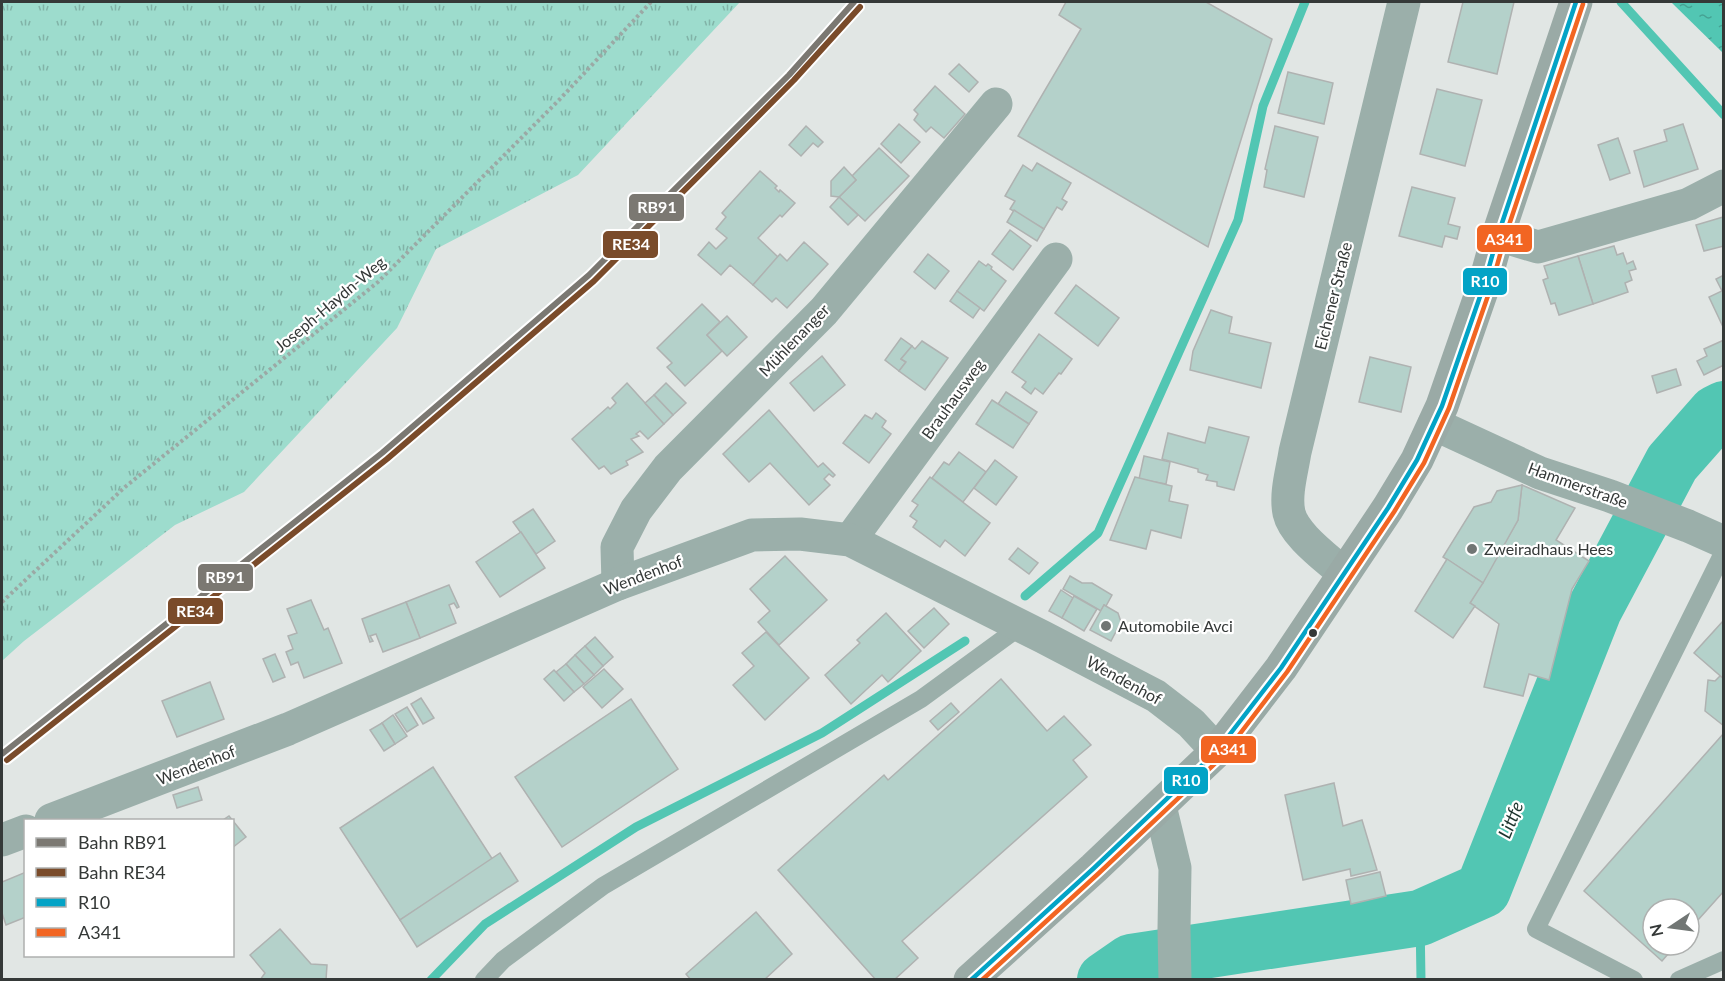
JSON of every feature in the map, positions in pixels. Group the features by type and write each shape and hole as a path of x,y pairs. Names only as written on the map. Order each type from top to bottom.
{"main road":[{"path":"970,980 1217,751 1281,668 1394,498 1417,460 1434,424 1458,362 1576,2"}],"street":[{"name":"Eichener Straße","path":"1343,573 1294,526 1289,513 1289,490 1295,452 1404,2"},
{"name":"Mühlenanger","path":"618,584 617,547 636,510 668,468 824,311 996,104"},
{"path":"1498,235 1538,246 1689,204 1724,186"},
{"name":"Brauhausweg","path":"849,540 1056,259"},
{"name":"Hammerstraße","path":"1434,424 1540,472 1688,526 1721,557"},
{"name":"Wendenhof","path":"54,819 288,729 618,584 753,535 800,534 849,540 1156,696 1191,723 1217,751"},
{"path":"1160,806 1175,867 1173,929 1176,980"},
{"path":"2,840 24,832"}],"lane":[{"path":"1634,980 1536,928 1721,557"},
{"path":"484,980 503,960 603,886 921,699 1021,626"},
{"path":"1679,980 1724,960"}],"path":[{"name":"Joseph-Haydn-Weg","path":"2,603 125,487 378,282 560,99 651,2"}],"green space":[{"path":"2,2 740,2 578,175 436,249 397,328 244,492 175,525 24,641 2,661"}],"water":[{"path":"1671,2 1723,2 1723,53"}],"building":[{"path":"1066,2 1206,2 1272,39 1208,247 1018,136 1081,29 1059,15"},
{"path":"1463,2 1514,2 1497,74 1448,62"},
{"path":"959,64 978,82 969,92 949,74"},
{"path":"1288,72 1333,83 1324,124 1278,113"},
{"path":"935,86 965,114 944,138 931,127 926,132 914,120 918,114 914,110"},
{"path":"1437,89 1482,100 1465,166 1420,154"},
{"path":"899,124 920,142 901,163 881,144"},
{"path":"1683,124 1698,169 1644,187 1634,151 1667,141 1664,130"},
{"path":"806,126 823,142 818,147 813,143 801,156 789,145"},
{"path":"1275,126 1318,137 1304,197 1264,187 1267,170 1265,169"},
{"path":"1618,138 1630,173 1610,180 1598,145"},
{"path":"879,148 909,176 865,221 839,197 856,180 852,176"},
{"path":"1037,163 1071,183 1062,199 1067,202 1062,210 1057,207 1044,229 1010,209 1015,201 1005,196 1023,165 1032,171"},
{"path":"844,167 856,180 839,197 831,196 831,181"},
{"path":"760,171 777,186 775,188 779,192 780,190 795,203 758,238 778,257 753,285 730,265 721,275 698,255 709,242 716,249 727,238 716,229 726,217 722,213"},
{"path":"1412,187 1455,198 1448,224 1460,227 1457,239 1445,236 1442,247 1399,236"},
{"path":"839,197 858,215 848,225 830,207"},
{"path":"1014,210 1044,229 1037,241 1007,222"},
{"path":"1723,217 1724,246 1704,251 1696,225"},
{"path":"1010,230 1031,246 1013,270 992,254"},
{"path":"804,242 828,264 787,308 776,298 772,302 753,285 780,254 787,261"},
{"path":"1614,246 1617,255 1623,253 1627,264 1633,261 1636,269 1629,271 1632,280 1625,283 1628,292 1593,304 1578,256"},
{"path":"928,254 949,271 935,289 914,272"},
{"path":"1578,256 1593,304 1559,315 1555,303 1551,304 1543,280 1548,278 1544,266"},
{"path":"979,261 986,266 988,264 1006,281 984,311 957,291"},
{"path":"1724,275 1724,329 1709,297 1722,291 1716,279"},
{"path":"1076,285 1119,318 1098,346 1055,313"},
{"path":"957,291 980,308 973,318 950,301"},
{"path":"702,304 720,322 707,335 722,351 685,386 667,367 672,363 657,348"},
{"path":"1211,310 1232,317 1229,333 1271,343 1261,388 1190,370 1193,351"},
{"path":"727,316 747,337 727,356 707,335"},
{"path":"1039,334 1072,359 1043,394 1035,388 1031,394 1022,387 1026,382 1012,372"},
{"path":"901,338 912,346 901,359 906,362 899,371 885,360"},
{"path":"1724,340 1724,365 1704,375 1697,361 1707,356 1704,349"},
{"path":"922,341 948,358 925,390 899,371 906,362 901,359 912,346 915,349"},
{"path":"822,356 845,385 814,411 790,383"},
{"path":"1370,357 1411,367 1401,412 1359,402"},
{"path":"1676,369 1681,385 1657,393 1652,376"},
{"path":"627,383 664,424 648,439 640,431 636,434 639,436 631,439 643,452 626,461 628,465 611,474 604,466 599,469 572,439 608,407 610,409 616,403 612,398"},
{"path":"666,383 686,403 673,415 654,395"},
{"path":"1006,392 1037,412 1029,424 998,404"},
{"path":"654,395 673,415 664,424 645,403"},
{"path":"992,400 1029,424 1013,448 976,424"},
{"path":"769,410 818,467 823,463 835,475 833,477 829,474 824,479 830,485 809,505 770,463 749,482 723,454"},
{"path":"876,413 886,421 882,427 891,434 869,463 843,443 865,415 872,419"},
{"path":"1209,427 1249,437 1234,490 1217,486 1217,482 1206,480 1208,475 1198,472 1198,469 1162,459 1168,433 1205,443"},
{"path":"959,452 986,472 963,502 932,478 944,462 949,465"},
{"path":"1144,456 1170,462 1166,484 1139,479"},
{"path":"995,460 1017,477 996,505 974,488"},
{"path":"930,477 990,523 965,556 945,540 940,547 913,527 917,521 910,516 918,505 912,501"},
{"path":"1135,477 1172,486 1169,501 1188,505 1181,538 1151,530 1146,549 1110,540"},
{"path":"1522,485 1575,508 1556,540 1589,561 1572,589 1549,680 1529,674 1523,696 1484,687 1499,624 1470,603 1518,520"},
{"path":"1522,485 1518,520 1483,583 1443,557 1474,507 1491,502 1497,491"},
{"path":"533,509 555,541 536,554 513,522"},
{"path":"521,532 545,568 500,597 476,562"},
{"path":"1018,548 1038,563 1029,574 1009,559"},
{"path":"785,556 827,600 779,645 758,622 770,611 750,589"},
{"path":"1447,559 1483,583 1470,603 1475,606 1453,638 1415,611"},
{"path":"1070,576 1082,583 1092,583 1112,595 1106,606 1104,605 1101,611 1063,589"},
{"path":"449,585 459,607 457,608 454,603 449,605 456,623 420,638 406,602"},
{"path":"1061,590 1073,598 1062,618 1049,611"},
{"path":"1074,596 1097,609 1084,631 1062,618"},
{"path":"311,600 324,630 328,628 342,663 304,678 298,662 291,665 286,652 293,649 288,636 297,633 287,609"},
{"path":"406,602 420,638 383,652 376,634 370,636 373,641 370,642 362,619"},
{"name":"Automobile Avci","path":"1104,605 1118,613 1121,622 1111,641 1090,630"},
{"path":"934,608 949,624 924,648 908,631"},
{"path":"886,613 921,651 888,682 882,675 851,704 825,675 860,643 857,640"},
{"path":"1724,620 1724,679 1694,653"},
{"path":"766,632 809,678 765,720 733,685 754,666 742,653"},
{"path":"595,637 613,657 603,666 585,646"},
{"path":"585,646 603,666 594,675 575,655"},
{"path":"275,654 285,677 273,682 263,659"},
{"path":"575,655 594,675 584,684 566,664"},
{"path":"566,664 584,684 574,692 556,672"},
{"path":"604,669 623,689 602,708 583,687"},
{"path":"554,670 574,692 564,701 544,679"},
{"path":"1720,676 1724,679 1724,726 1705,711 1708,680 1715,681"},
{"path":"1001,679 1047,731 1064,716 1091,745 1073,760 1087,777 902,941 918,958 894,980 876,980 778,870 884,775 888,780"},
{"path":"210,682 224,719 177,737 162,701"},
{"path":"421,698 434,718 423,724 411,704"},
{"path":"631,699 678,769 562,847 515,777"},
{"path":"951,703 959,712 938,730 930,721"},
{"path":"407,707 418,725 407,732 395,714"},
{"path":"393,715 407,736 395,744 382,723"},
{"path":"382,723 395,744 384,751 370,730"},
{"path":"1724,733 1724,891 1701,917 1701,897 1641,897 1641,942 1584,891"},
{"path":"433,767 493,860 400,920 340,828"},
{"path":"1334,783 1343,826 1362,820 1377,870 1351,876 1350,869 1303,880 1285,795"},
{"path":"198,787 202,800 177,808 173,795"},
{"path":"234,822 246,837 234,846"},
{"path":"500,853 518,881 417,947 400,920"},
{"path":"1380,872 1386,896 1351,904 1346,880"},
{"path":"24,873 24,918 6,925 2,913 2,882"},
{"path":"756,912 792,954 764,980 691,980 686,974"},
{"path":"280,929 311,964 327,965 326,980 260,980 265,973 250,955"}],"waterway":[{"path":"1025,596 1098,533 1238,220 1263,106 1305,2"},
{"path":"1621,2 1724,115"},
{"name":"Littfe","path":"1105,980 1131,962 1420,918 1483,890 1594,610 1672,463 1716,413 1724,409"},
{"path":"431,980 485,924 636,827 822,733 965,641"},
{"path":"1420,918 1421,980"}],"rail line":[{"name":"RB91","path":"2,754 382,453 589,275 789,75 854,2"},
{"name":"RE34","path":"7,760 387,459 594,281 794,80 860,7"}],"transit line":[{"name":"R10","path":"971,980 1094,868 1217,751 1281,668 1388,508 1417,460 1442,406 1576,2"},
{"name":"A341","path":"982,980 1223,756 1287,672 1394,512 1424,463 1449,408 1583,4"}],"place":[{"name":"Zweiradhaus Hees","path":"1472,549"},
{"name":"Automobile Avci","path":"1106,626"}]}
